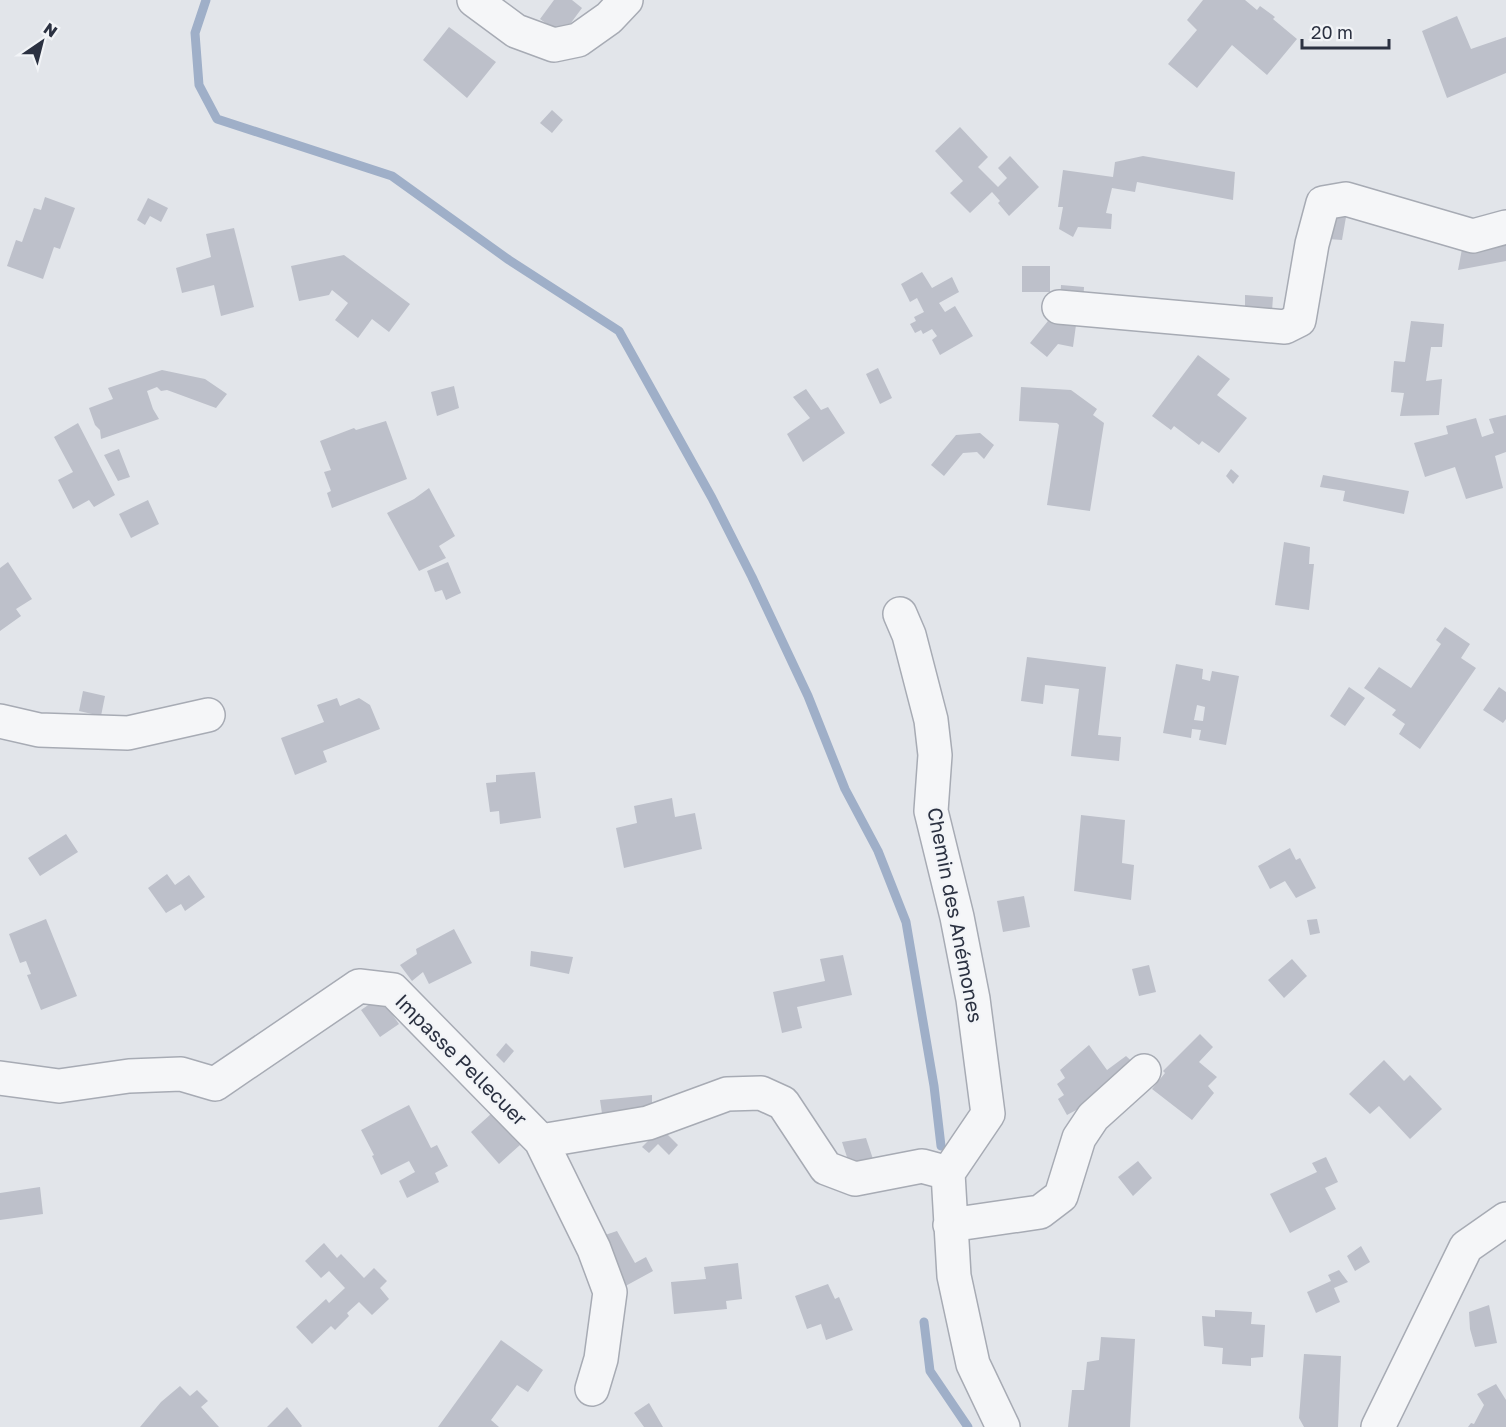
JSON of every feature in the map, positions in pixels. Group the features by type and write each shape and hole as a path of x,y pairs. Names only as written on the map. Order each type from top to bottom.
{"street":[{"path":"474,0 516,31 554,45 578,40 609,18 626,0"},
{"path":"1059,307 1285,327 1299,320 1312,244 1323,203 1346,199 1473,236 1506,227"},
{"name":"Chemin des Anémones","path":"900,614 909,635 931,720 935,755 932,811 957,917 973,999 988,1114 935,1170"},
{"path":"0,721 39,730 128,733 208,715"},
{"name":"Impasse Pellecuer","path":"0,1078 59,1086 129,1076 181,1074 215,1084 359,986 393,990 541,1141 594,1249 610,1292 601,1359 592,1389"},
{"path":"950,1225 1040,1212 1061,1196 1078,1138 1093,1117 1144,1071"},
{"path":"541,1141 648,1123 727,1094 761,1093 783,1103 826,1168 855,1179 935,1170 950,1225 954,1276 973,1364 1003,1427"},
{"path":"1378,1427 1466,1247 1506,1220"}],"building":[{"path":"554,0 572,0 582,8 562,35 540,19"},
{"path":"1203,0 1245,0 1257,10 1260,6 1297,39 1267,75 1232,45 1197,88 1168,64 1197,30 1187,20"},
{"path":"1457,16 1471,49 1506,37 1506,73 1447,98 1422,31"},
{"path":"449,27 496,62 467,98 423,60"},
{"path":"552,110 563,120 552,133 540,123"},
{"path":"960,127 988,157 978,167 998,187 1007,178 998,168 1010,156 1039,187 1009,216 992,192 970,213 950,193 963,181 935,151"},
{"path":"1143,156 1235,172 1233,200 1137,182 1135,192 1112,188 1106,213 1112,214 1111,229 1078,227 1073,237 1059,229 1063,207 1058,207 1063,170 1113,177 1115,162"},
{"path":"45,197 75,208 60,249 54,247 43,279 7,266 16,240 22,242 34,208 41,210"},
{"path":"148,198 168,208 161,222 150,216 145,225 137,220"},
{"path":"1332,214 1346,217 1342,240 1328,239"},
{"path":"234,228 254,307 221,316 214,285 182,293 176,268 211,257 206,234"},
{"path":"1506,240 1506,261 1458,270 1462,249"},
{"path":"344,255 410,304 389,332 372,319 358,338 335,320 348,303 332,290 329,295 299,301 291,266"},
{"path":"1022,266 1050,266 1050,292 1022,292"},
{"path":"922,272 932,288 952,277 959,292 939,303 945,312 955,306 973,336 940,355 932,340 937,336 932,329 923,334 921,330 915,333 910,324 916,321 914,317 924,312 917,298 910,302 901,284"},
{"path":"1061,285 1084,287 1083,304 1060,302"},
{"path":"1245,295 1273,297 1272,311 1245,309"},
{"path":"1048,321 1076,325 1073,347 1058,344 1047,357 1030,343"},
{"path":"1411,321 1444,324 1442,347 1431,347 1426,381 1442,379 1439,415 1400,416 1404,393 1391,392 1394,361 1405,362"},
{"path":"1198,355 1230,379 1217,395 1247,418 1219,453 1202,441 1199,445 1174,426 1171,430 1152,416"},
{"path":"878,368 892,398 880,404 866,374"},
{"path":"162,370 205,379 227,394 216,408 167,390 161,391 157,387 147,391 159,419 101,439 100,430 95,425 89,408 113,399 108,388"},
{"path":"454,386 459,408 437,416 431,392"},
{"path":"1021,387 1071,390 1097,409 1093,415 1104,423 1090,511 1047,505 1059,425 1019,421"},
{"path":"806,389 821,410 828,407 845,433 803,462 787,434 810,418 793,397"},
{"path":"1506,415 1506,452 1495,456 1503,488 1466,499 1455,467 1425,477 1414,443 1448,434 1446,426 1476,418 1482,437 1494,433 1489,419"},
{"path":"386,421 407,479 332,508 327,493 331,491 324,472 331,470 320,441 354,428 356,430"},
{"path":"78,423 115,495 94,507 89,500 73,509 58,480 73,472 54,437"},
{"path":"980,433 994,445 984,459 977,452 963,453 944,476 931,465 956,435"},
{"path":"119,449 130,477 118,481 104,455"},
{"path":"1231,469 1239,476 1233,484 1226,476"},
{"path":"1323,475 1409,491 1404,514 1343,501 1345,491 1320,487"},
{"path":"429,488 455,536 439,546 446,558 419,571 387,513"},
{"path":"148,500 159,524 131,538 119,514"},
{"path":"1284,542 1310,547 1309,564 1314,564 1309,610 1275,605"},
{"path":"8,562 32,599 16,609 21,616 0,631 0,568"},
{"path":"448,562 461,593 446,600 442,590 435,592 427,571"},
{"path":"1445,627 1470,644 1461,658 1476,668 1420,749 1399,734 1405,724 1392,715 1396,710 1364,688 1379,667 1411,688 1441,644 1436,640"},
{"path":"1027,657 1106,667 1098,735 1121,737 1119,761 1071,756 1079,689 1045,685 1043,704 1021,701"},
{"path":"1176,664 1203,669 1202,679 1210,681 1212,671 1239,676 1226,745 1199,740 1201,730 1192,729 1191,738 1163,733","holes":["1197,705 1205,707 1203,721 1194,720"]},
{"path":"1349,687 1365,698 1345,726 1330,716"},
{"path":"1499,687 1506,692 1506,719 1503,723 1483,710"},
{"path":"83,691 105,696 101,716 79,711"},
{"path":"337,698 340,706 359,698 370,705 380,729 323,751 327,762 295,775 281,738 324,722 317,705"},
{"path":"535,772 541,818 500,824 499,811 490,812 486,783 496,782 496,775"},
{"path":"672,798 675,817 695,813 702,849 624,868 616,828 637,823 634,806"},
{"path":"1081,815 1125,820 1122,863 1134,865 1131,900 1074,891"},
{"path":"66,834 78,852 40,876 28,858"},
{"path":"1290,848 1296,860 1300,858 1316,888 1296,898 1285,881 1270,889 1258,866"},
{"path":"167,874 175,885 189,875 205,897 185,911 181,904 166,913 148,888"},
{"path":"1024,896 1030,927 1003,932 997,901"},
{"path":"46,919 77,996 41,1010 27,975 31,974 26,961 20,963 9,934"},
{"path":"1317,919 1320,933 1310,935 1307,920"},
{"path":"454,929 472,963 429,984 423,972 412,981 400,965 417,954 416,949"},
{"path":"531,951 573,957 569,974 530,966"},
{"path":"843,955 852,995 797,1007 802,1028 782,1033 773,992 825,981 820,959"},
{"path":"1292,959 1307,976 1284,998 1268,980"},
{"path":"1149,965 1156,992 1139,996 1132,969"},
{"path":"380,997 399,1024 380,1037 361,1010"},
{"path":"1200,1034 1213,1047 1199,1062 1217,1077 1208,1086 1214,1093 1192,1120 1152,1089 1165,1073 1163,1071"},
{"path":"506,1043 514,1051 504,1063 496,1055"},
{"path":"1089,1045 1107,1070 1126,1056 1139,1068 1091,1102 1067,1115 1058,1099 1064,1095 1057,1084 1065,1078 1060,1070"},
{"path":"1384,1060 1404,1081 1410,1075 1442,1109 1410,1139 1379,1106 1370,1114 1349,1094"},
{"path":"652,1095 652,1113 604,1127 600,1100"},
{"path":"409,1105 431,1148 437,1145 448,1166 435,1173 439,1182 407,1198 399,1181 415,1172 409,1161 381,1175 361,1130"},
{"path":"491,1114 520,1145 499,1164 471,1132"},
{"path":"661,1128 678,1145 669,1155 658,1144 649,1153 642,1147"},
{"path":"866,1138 875,1165 852,1172 842,1142"},
{"path":"1326,1157 1338,1182 1325,1188 1336,1209 1290,1233 1270,1194 1317,1172 1312,1163"},
{"path":"1138,1161 1152,1178 1133,1196 1118,1177"},
{"path":"40,1187 43,1214 0,1220 0,1193"},
{"path":"617,1231 635,1263 646,1257 653,1271 620,1289 599,1237"},
{"path":"324,1243 337,1258 341,1254 364,1278 374,1268 387,1281 380,1288 389,1299 372,1315 359,1302 347,1313 349,1316 335,1330 331,1326 312,1344 296,1327 326,1299 329,1303 345,1288 329,1271 321,1278 305,1261"},
{"path":"1361,1246 1370,1262 1355,1271 1347,1256"},
{"path":"738,1263 742,1299 726,1301 727,1309 674,1314 671,1282 706,1279 704,1267"},
{"path":"1339,1270 1348,1282 1334,1288 1340,1302 1316,1313 1307,1292 1331,1281 1328,1275"},
{"path":"828,1284 835,1299 839,1297 853,1330 826,1340 821,1324 807,1329 795,1296"},
{"path":"1489,1305 1497,1343 1475,1347 1470,1329 1469,1312"},
{"path":"1215,1310 1252,1312 1251,1324 1265,1325 1263,1357 1251,1358 1251,1366 1222,1364 1223,1348 1204,1346 1202,1316 1215,1317"},
{"path":"1101,1337 1135,1339 1130,1427 1068,1427 1072,1390 1084,1390 1087,1362 1099,1360"},
{"path":"501,1340 543,1370 528,1392 517,1385 491,1420 499,1427 438,1427"},
{"path":"1304,1354 1341,1356 1338,1427 1304,1427 1299,1418"},
{"path":"1496,1384 1506,1400 1506,1427 1468,1427 1471,1423 1474,1424 1484,1405 1477,1394"},
{"path":"180,1386 190,1396 197,1390 208,1401 201,1407 219,1427 140,1427 161,1402"},
{"path":"649,1403 663,1427 644,1427 634,1413"},
{"path":"287,1407 301,1427 267,1427"}],"waterway":[{"path":"206,0 195,33 199,85 217,119 392,176 509,260 619,331 712,498 752,577 808,696 845,789 878,851 906,922 934,1086 941,1146"},
{"path":"924,1322 930,1371 968,1427"}]}
